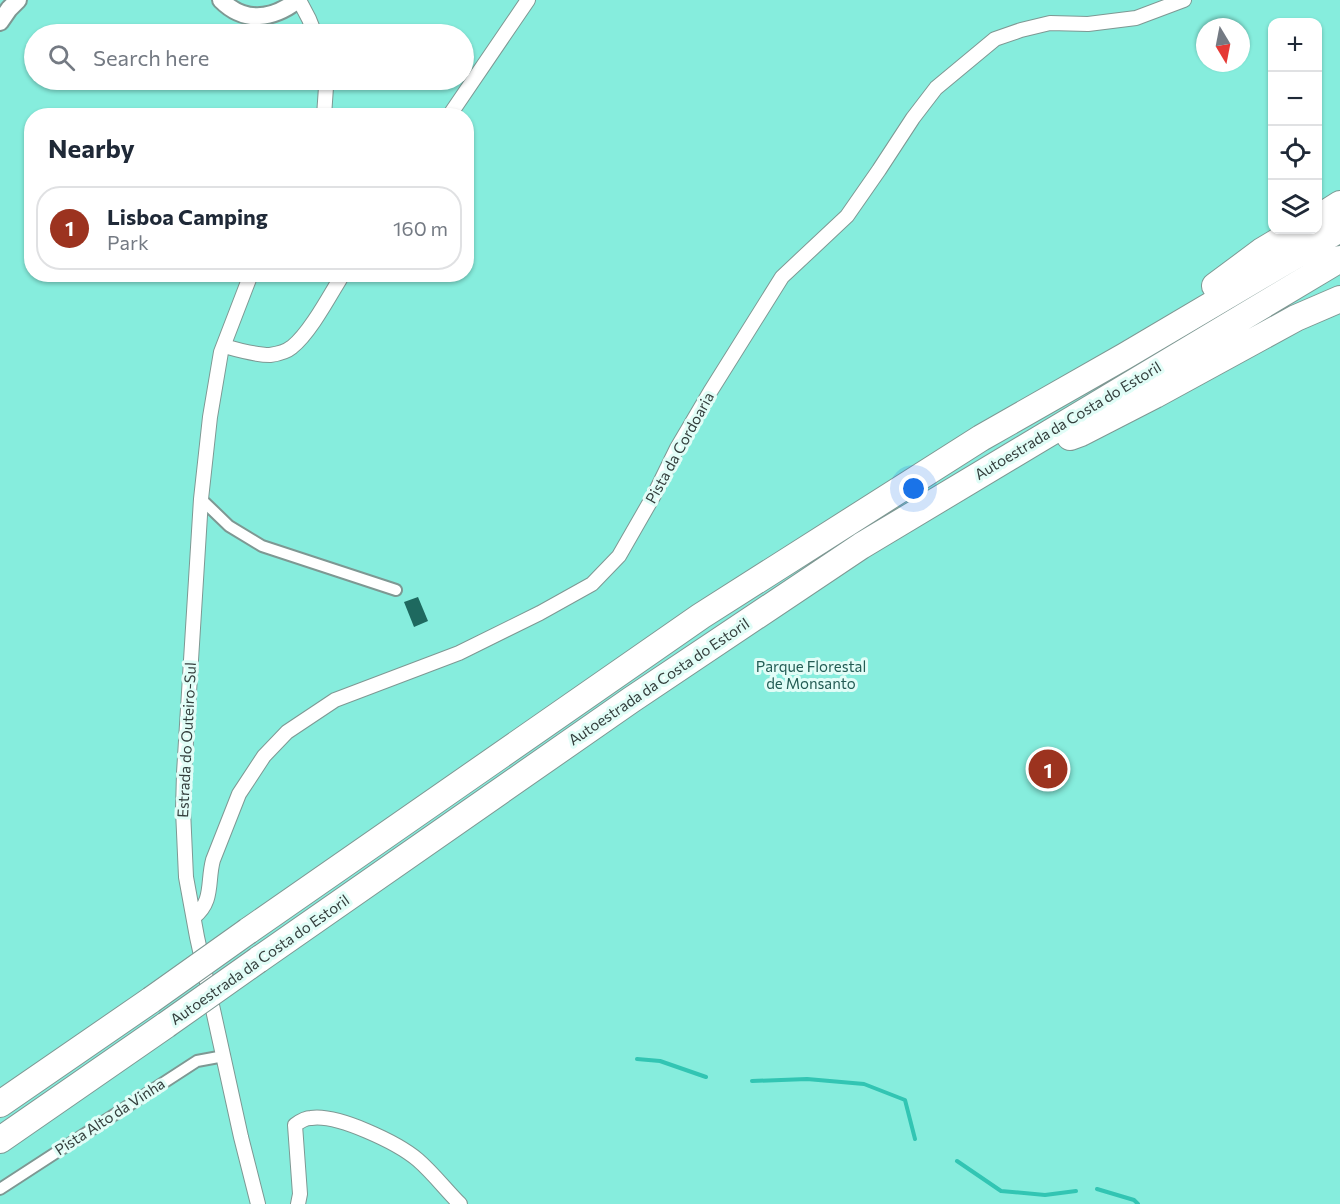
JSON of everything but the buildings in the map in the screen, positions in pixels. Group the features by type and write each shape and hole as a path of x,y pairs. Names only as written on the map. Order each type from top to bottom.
{"highway":[{"path":"1322,215 1340,204"},
{"name":"Autoestrada da Costa do Estoril","path":"0,1104 701,616 981,438 1340,229"},
{"path":"1125,356 1262,251 1291,234"},
{"name":"Autoestrada da Costa do Estoril","path":"0,1140 717,642 861,546 1340,259"},
{"path":"1216,333 1309,294 1340,276"},
{"path":"1004,459 1081,433 1265,334 1340,299"}],"street":[{"path":"0,21 18,0"},
{"path":"221,0 240,13 256,16 272,15 298,0 311,24"},
{"path":"474,79 528,0"},
{"name":"Pista da Cordoaria","path":"194,917 206,903 213,860 239,794 264,756 287,732 335,700 459,653 540,613 592,584 619,556 654,495 677,448 782,277 847,216 936,88 995,39 1050,23 1088,24 1136,18 1184,0"},
{"path":"325,108 326,90"},
{"path":"454,108 467,90"},
{"name":"Estrada do Outeiro-Sul","path":"248,282 221,352 210,417 201,499 183,773 183,810 186,877 241,1137 258,1204"},
{"path":"224,346 271,355 290,349 315,320 338,282"},
{"path":"201,499 230,526 262,546 396,590"},
{"name":"Pista Alto da Vinha","path":"0,1189 197,1061 224,1056"},
{"path":"297,1204 300,1194 295,1125 311,1118 326,1118 345,1123 395,1144 417,1160 460,1204"}],"green space":[{"name":"Parque Florestal de Monsanto","path":"0,0 1340,0 1340,1204 0,1204"}],"waterway":[{"path":"637,1059 660,1061 706,1077"},
{"path":"752,1081 807,1079 864,1084 905,1100 915,1139"},
{"path":"957,1161 1001,1191 1045,1195 1076,1191"},
{"path":"1097,1189 1134,1200 1138,1204"}],"place":[{"name":"Lisboa Camping","path":"1048,769"}]}
